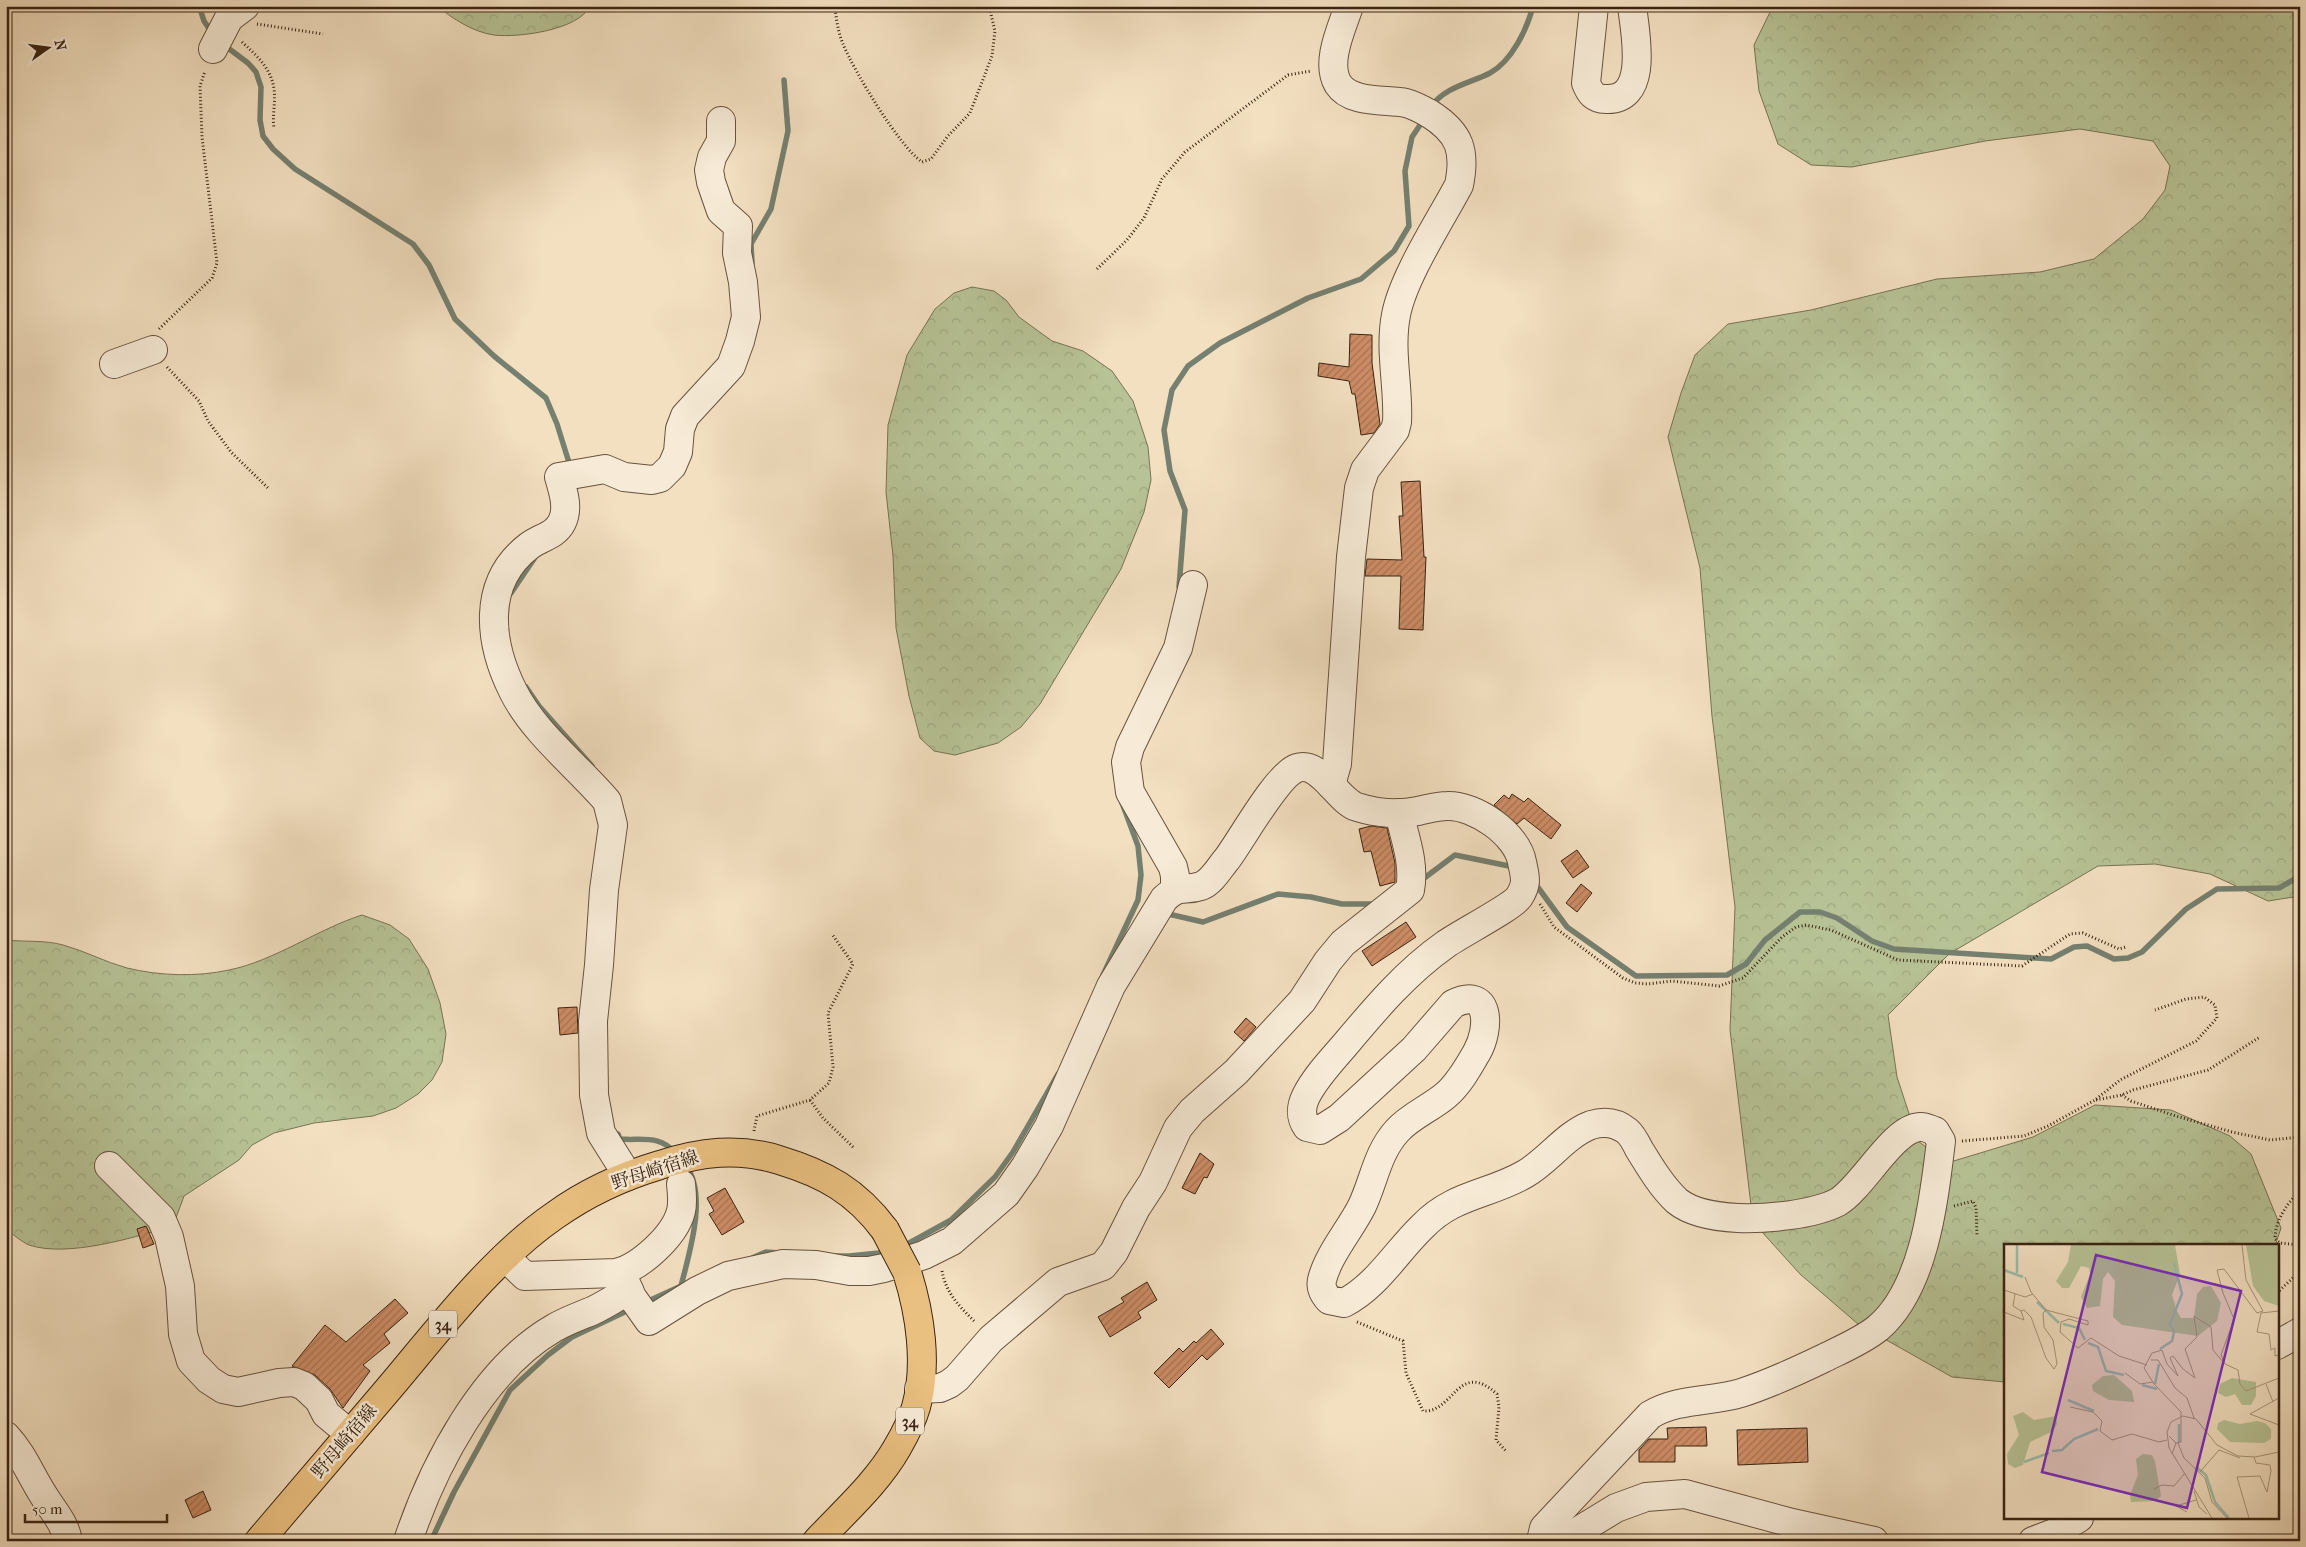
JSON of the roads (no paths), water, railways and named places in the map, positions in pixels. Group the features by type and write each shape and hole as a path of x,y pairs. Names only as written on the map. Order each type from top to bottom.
{"main road":[{"name":"野母崎宿線","path":"259,1541 464,1299 506,1257 553,1216 602,1187 628,1176 680,1167 731,1151 767,1156 824,1175 864,1204 885,1230 908,1272 914,1293 921,1333 920,1389 916,1408 896,1449 872,1482 818,1541"}],"street":[{"path":"1331,785 1337,764 1351,557 1359,488 1365,470 1394,430 1397,422 1393,340 1396,315 1403,292 1459,185 1462,171 1458,140 1452,131 1429,114 1407,103 1365,99 1344,90 1338,83 1334,68 1335,50 1349,6"},
{"path":"1594,6 1586,83 1589,92 1595,96 1612,99 1622,94 1629,87 1637,67 1632,6"},
{"path":"628,1176 601,1133 594,1094 593,1021 604,890 612,844 613,825 611,812 607,801 528,715 513,692 495,643 492,621 495,602 503,579 513,563 529,546 557,531 562,522 565,514 559,478 605,470 624,477 652,480 660,478 672,466 678,452 680,429 684,416 731,366 746,317 743,282 737,253 738,226 721,211 711,182 711,164 715,150 721,141 720,122"},
{"path":"114,364 152,350"},
{"path":"680,1167 682,1202 677,1224 667,1237 628,1270 631,1294 649,1321 697,1291 728,1276 762,1267 783,1264 816,1265 850,1271 868,1271 884,1268 939,1248 952,1241 1006,1194 1025,1167 1049,1126 1111,986 1164,902 1175,876 1172,867 1130,792 1126,762 1134,738 1178,648 1194,585"},
{"path":"1164,902 1207,882 1228,858 1274,790 1294,769 1308,767 1331,785 1345,801 1356,807 1399,813 1449,806 1464,809 1484,817 1498,826 1524,870 1518,899 1445,945 1398,983 1327,1066 1306,1094 1301,1113 1302,1120 1307,1127 1320,1130 1339,1118 1414,1049 1453,1004 1461,1000 1474,1000 1484,1010 1486,1030 1478,1050 1457,1083 1446,1095 1398,1130 1380,1155 1363,1204 1328,1263 1321,1282 1322,1292 1328,1300 1336,1303 1344,1303 1352,1299 1368,1286 1422,1226 1441,1210 1469,1196 1524,1174 1541,1162 1566,1139 1592,1125 1616,1124 1628,1132 1666,1188 1677,1200 1690,1209 1738,1218 1780,1216 1823,1208 1837,1202 1849,1194 1887,1149 1906,1132 1920,1127 1935,1131 1942,1141 1921,1257 1908,1286 1893,1311 1878,1328 1844,1348 1769,1384 1738,1394 1664,1407 1650,1415 1544,1528 1541,1541"},
{"path":"920,1389 940,1388 949,1384 991,1339 1058,1282 1103,1266 1114,1252 1136,1208 1153,1182 1178,1128 1192,1111 1236,1072 1302,1001 1328,961 1343,943 1411,883 1399,813"},
{"path":"109,1166 161,1218 169,1237 180,1286 183,1334 191,1361 209,1380 223,1389 238,1392 279,1383 294,1382 304,1386 319,1400 326,1414 350,1434"},
{"path":"506,1257 525,1276 631,1294"},
{"path":"408,1541 418,1512 443,1454 489,1387 518,1355 554,1328 631,1294"},
{"path":"2278,1344 2300,1332"},
{"path":"6,1436 18,1449 44,1496 58,1515 67,1532 68,1541"},
{"path":"1562,1541 1616,1508 1646,1497 1684,1494 1792,1523 1874,1541"},
{"path":"2032,1541 2054,1533 2076,1520"}],"waterway":[{"path":"199,6 204,21 212,33"},
{"path":"1431,107 1436,100 1450,90 1498,68 1512,53 1523,34 1533,6"},
{"path":"224,45 248,63 256,72 261,87 260,120 263,136 273,149 295,169 413,244 429,265 455,319 494,356 546,398 557,424 571,469"},
{"path":"752,263 751,244 771,209 788,131 784,80"},
{"path":"1179,587 1185,510 1170,471 1164,430 1172,390 1188,366 1220,343 1308,298 1361,279 1394,251 1409,226 1405,171 1412,137 1424,119"},
{"path":"511,593 534,559"},
{"path":"526,687 539,706 592,766"},
{"path":"1103,975 1138,900 1141,875 1138,846 1121,800"},
{"path":"1419,882 1455,855 1514,867"},
{"path":"1534,882 1567,927 1636,976 1727,975 1746,964 1765,940 1800,912 1820,912 1837,918 1872,941 1894,949 2051,959 2074,947 2087,946 2114,959 2128,958 2142,952 2186,909 2217,889 2279,888 2300,876"},
{"path":"1164,913 1203,922 1278,894 1311,897 1342,904 1375,904"},
{"path":"902,1247 951,1220 995,1177 1013,1152 1058,1074"},
{"path":"618,1134 620,1139 657,1141 663,1143 675,1153"},
{"path":"681,1286 692,1242 696,1208 696,1192 686,1166"},
{"path":"752,1258 766,1252 779,1253"},
{"path":"836,1256 889,1252"},
{"path":"644,1303 681,1286"},
{"path":"431,1541 454,1492 510,1390 548,1355 572,1337 631,1309"}]}
